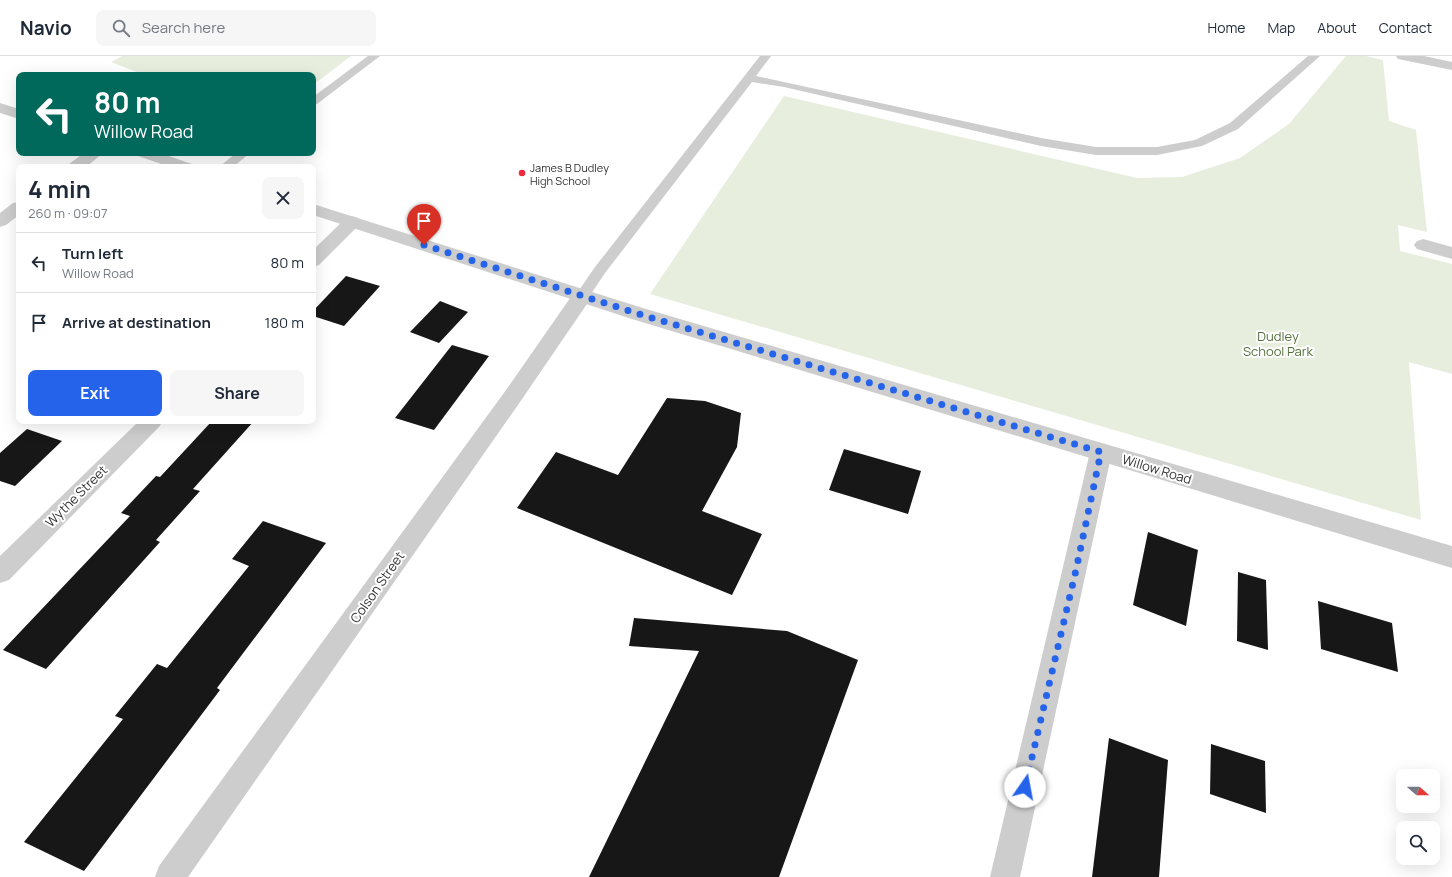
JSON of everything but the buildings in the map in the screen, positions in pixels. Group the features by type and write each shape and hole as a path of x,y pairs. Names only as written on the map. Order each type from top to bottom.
{"street":[{"path":"1403,56 1452,66"},
{"path":"0,108 16,113"},
{"path":"79,164 91,156"},
{"path":"153,156 177,164"},
{"path":"0,220 16,209"},
{"name":"Willow Road","path":"316,210 582,296 1452,557"},
{"path":"316,258 352,222"},
{"path":"1423,246 1452,253"},
{"name":"Colson Street","path":"170,877 513,396 582,296"},
{"name":"Wythe Street","path":"0,572 149,424"},
{"path":"1005,877 1041,712 1076,570 1101,452"}],"lane":[{"path":"316,100 375,56"},
{"path":"582,296 600,270 766,56"},
{"path":"750,78 784,84 1041,142 1096,151 1156,151 1198,143 1234,126 1315,56"},
{"path":"229,164 240,156"}],"green space":[{"path":"122,56 351,56 316,83 316,72 137,72 111,62"},
{"name":"Dudley School Park","path":"1346,56 1366,56 1383,60 1389,121 1416,130 1427,232 1398,225 1400,251 1452,264 1452,374 1409,362 1421,520 650,294 784,96 1137,178 1182,177 1240,158 1289,124"}],"place":[{"name":"James B Dudley High School","path":"522,173"}],"route":[{"path":"424,245 639,314 1101,452 1076,570 1041,712 1025,787"}]}
